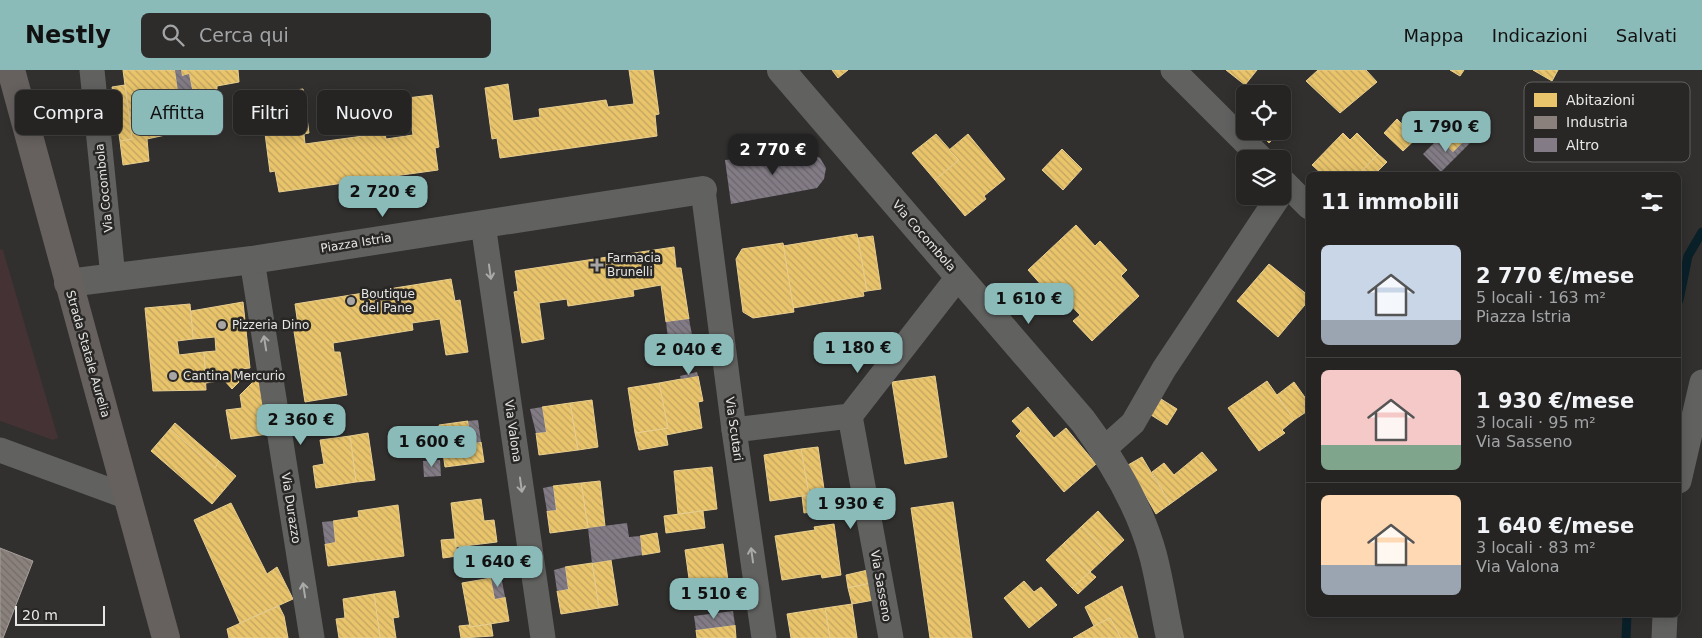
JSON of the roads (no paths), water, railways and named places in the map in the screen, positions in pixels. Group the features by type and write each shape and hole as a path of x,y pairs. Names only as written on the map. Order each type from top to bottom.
{"main road":[{"name":"Strada Statale Aurelia","path":"11,70 166,638"}],"street":[{"name":"Via Cocombola","path":"92,70 113,277"},
{"name":"Via Cocombola","path":"781,70 959,276 1083,422 1104,450 1136,511 1152,553 1170,638"},
{"path":"1173,70 1253,150"},
{"name":"Piazza Istria","path":"68,283 252,260 703,190"},
{"name":"Via Scutari","path":"703,190 734,430 764,638"},
{"path":"1291,194 1306,205"},
{"path":"1104,450 1133,423 1164,369 1272,205"},
{"name":"Via Valona","path":"483,224 543,638"},
{"name":"Via Durazzo","path":"252,260 312,638"},
{"path":"734,430 850,416 959,276"},
{"path":"1681,472 1702,382"},
{"name":"Via Sasseno","path":"850,416 891,638"},
{"path":"0,450 128,497"},
{"path":"1664,638 1665,617"}],"waterway":[{"path":"1681,290 1688,256 1702,232"},
{"path":"1626,638 1627,617"}],"place":[{"name":"Farmacia Brunelli","path":"597,265"},
{"name":"Boutique del Pane","path":"351,301"},
{"name":"Pizzeria Dino","path":"222,325"},
{"name":"Cantina Mercurio","path":"173,376"}]}
